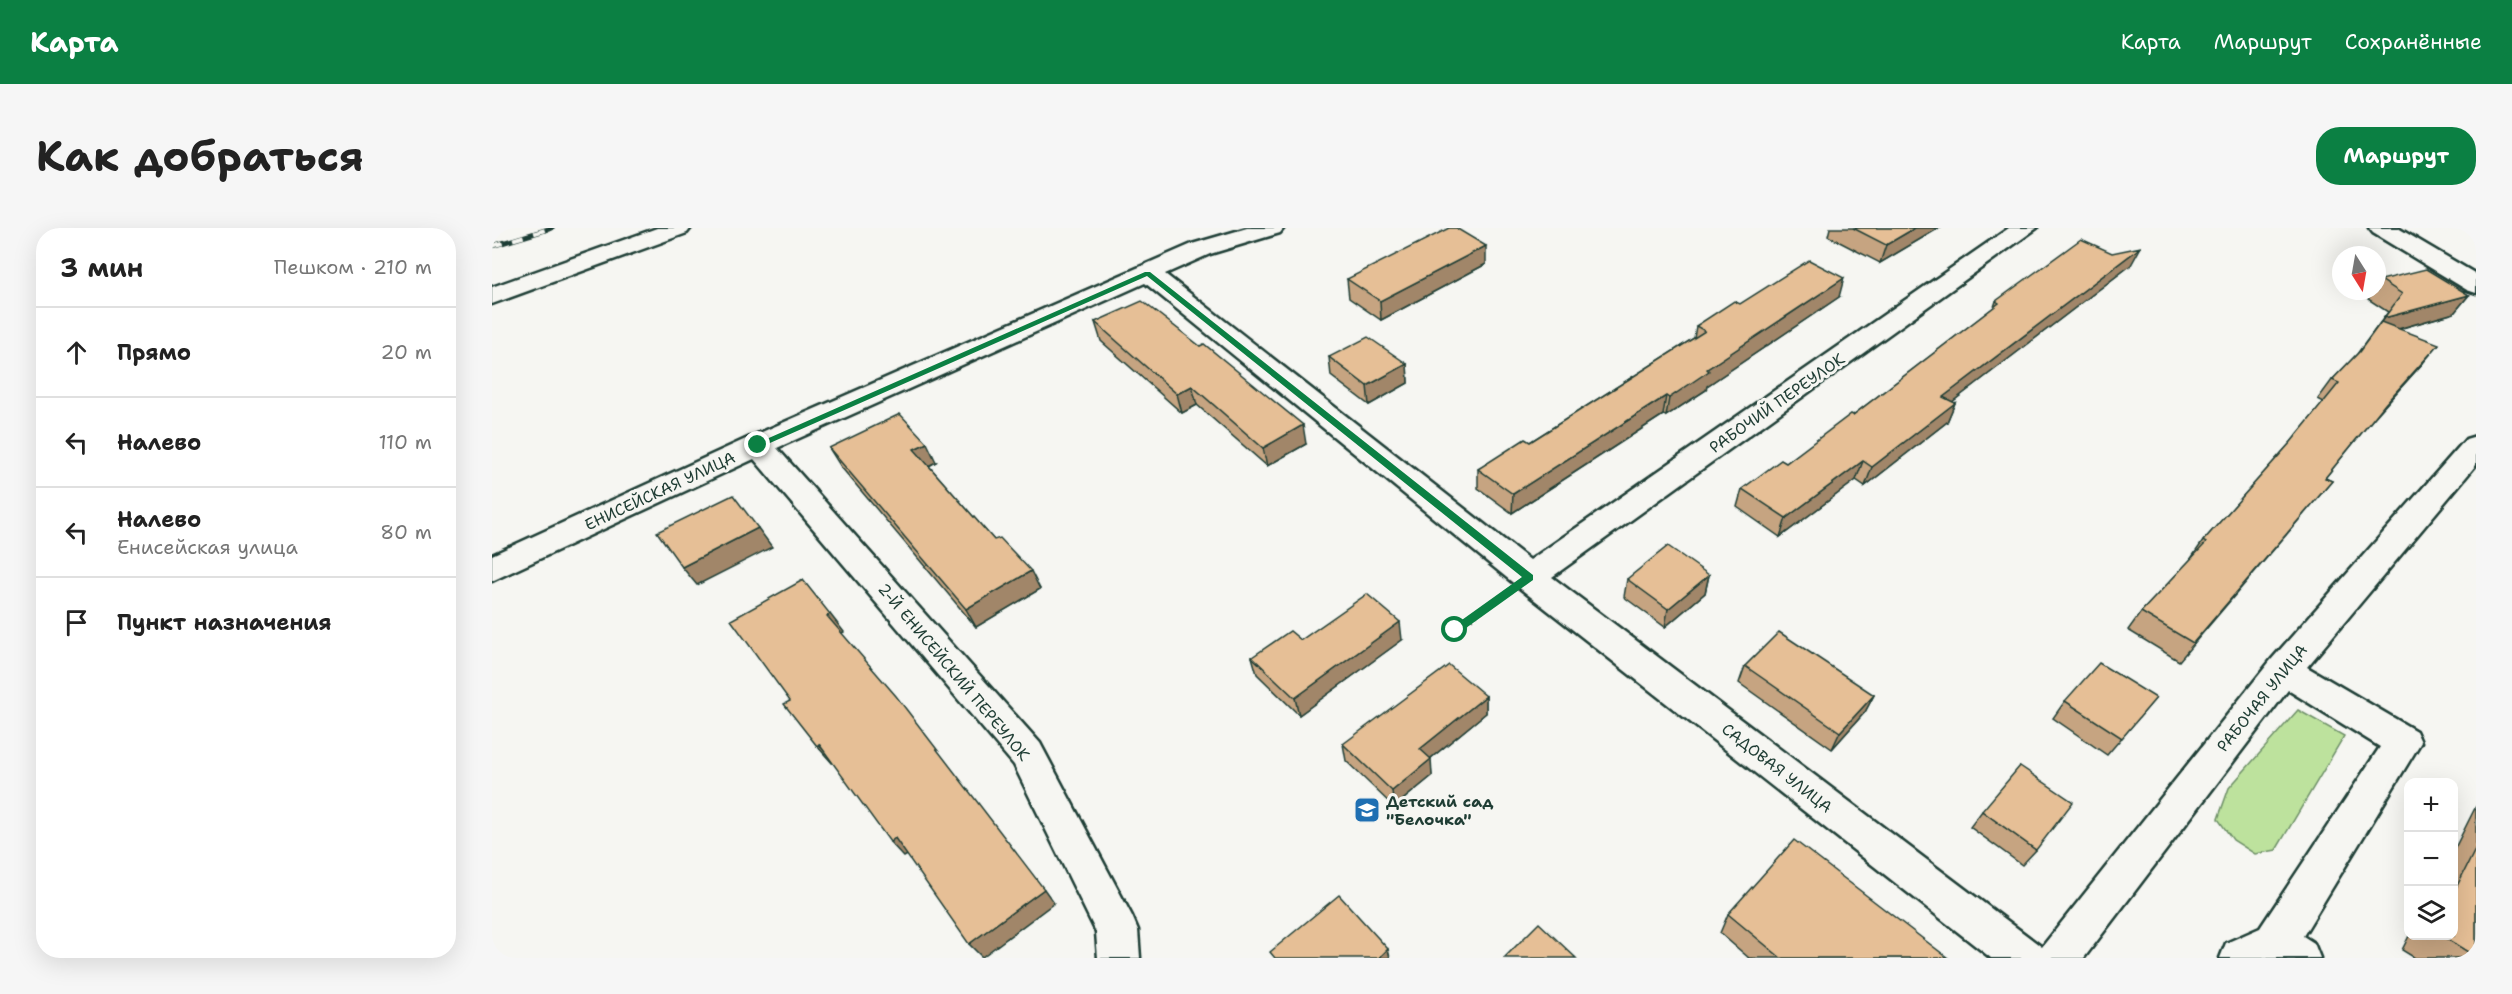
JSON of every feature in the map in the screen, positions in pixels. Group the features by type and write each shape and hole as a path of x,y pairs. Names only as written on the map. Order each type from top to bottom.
{"street":[{"path":"492,296 679,228"},
{"path":"1224,241 1245,228"},
{"path":"1224,241 1272,228"},
{"name":"РАБОЧИЙ ПЕРЕУЛОК","path":"1529,578 2025,228"},
{"path":"2381,228 2476,285"},
{"name":"ЕНИСЕЙСКАЯ УЛИЦА","path":"492,569 758,445 1224,241"},
{"path":"1148,273 1529,578"},
{"name":"2-Й ЕНИСЕЙСКИЙ ПЕРЕУЛОК","path":"758,445 1027,754 1117,930 1119,958"},
{"name":"РАБОЧАЯ УЛИЦА","path":"2058,958 2283,670 2476,446"},
{"name":"САДОВАЯ УЛИЦА","path":"1529,578 2025,958"},
{"path":"2272,953 2403,742 2283,670"}],"path":[{"path":"1455,630 1529,578"}],"green space":[{"path":"2298,710 2344,736 2276,850 2255,854 2233,840 2218,819 2229,788"}],"building":[{"path":"1449,228 1456,228 1486,246 1380,301 1347,279"},
{"path":"1853,228 1915,228 1886,245"},
{"path":"2081,239 2112,253 2141,247 1943,397 1955,403 1872,467 1863,461 1786,518 1742,489 1781,460 1786,463 1851,414 1853,415 1999,303 1996,301"},
{"path":"1809,260 1844,278 1707,369 1709,371 1669,398 1666,396 1513,494 1478,469 1525,439 1530,442 1705,331 1696,326 1734,301 1740,304"},
{"path":"2426,269 2469,295 2384,318 2402,294 2386,283 2386,279"},
{"path":"1142,301 1200,346 1204,344 1303,425 1263,448 1192,386 1177,394 1095,322"},
{"path":"2381,322 2439,344 2385,404 2325,478 2332,481 2193,643 2141,612 2206,543 2203,541 2291,442 2339,383 2332,380 2359,352"},
{"path":"1368,337 1407,364 1367,386 1329,357"},
{"path":"900,414 927,443 914,449 994,540 1000,538 1031,571 966,609 829,448"},
{"path":"733,495 758,528 682,567 657,532"},
{"path":"1668,546 1709,575 1668,609 1627,579"},
{"path":"803,580 830,614 827,616 896,696 1044,889 969,944 895,838 890,842 819,744 817,746 784,704 790,701 731,620"},
{"path":"1367,594 1400,622 1295,698 1252,657 1290,631 1301,640"},
{"path":"1779,632 1874,695 1840,732 1745,666"},
{"path":"2099,663 2156,698 2122,738 2065,701"},
{"path":"1449,665 1486,696 1420,749 1431,759 1392,791 1343,744"},
{"path":"2020,766 2073,802 2036,850 1982,811"},
{"path":"1794,840 1948,958 1781,958 1728,914"},
{"path":"2476,848 2476,957 2448,940 2458,940 2458,884"},
{"path":"1339,895 1388,949 1379,958 1275,958 1270,952"},
{"path":"1539,923 1576,958 1504,958"}],"railway":[{"path":"492,246 552,228"}],"place":[{"name":"Детский сад \"Белочка\"","path":"1367,810"}],"route":[{"path":"758,445 1148,273 1529,578 1455,630"}]}
